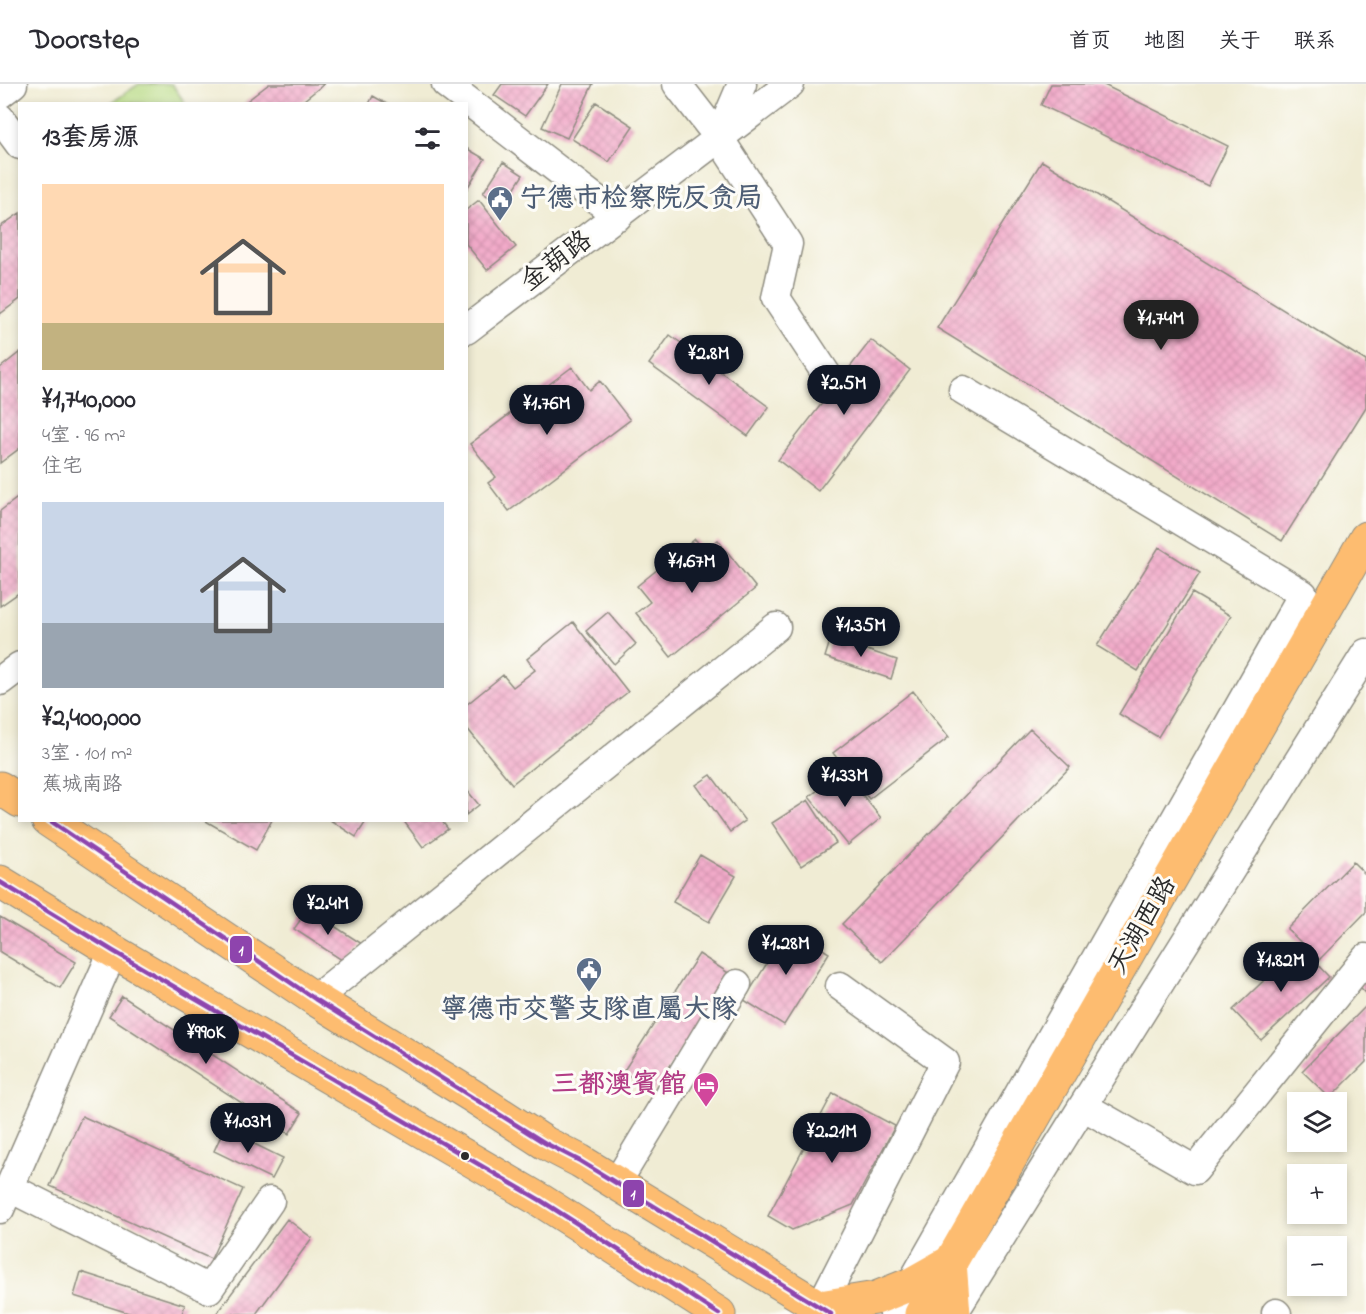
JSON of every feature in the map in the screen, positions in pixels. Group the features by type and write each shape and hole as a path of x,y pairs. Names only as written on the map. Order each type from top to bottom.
{"main road":[{"name":"天湖西路","path":"950,1262 1366,538"},
{"path":"0,788 18,800"},
{"path":"51,822 315,999 545,1143 580,1161 825,1311 876,1298 916,1299 950,1262"},
{"path":"0,882 113,951 540,1200 719,1314"},
{"path":"950,1262 954,1314"}],"street":[{"path":"0,94 13,84"},
{"path":"446,84 618,216"},
{"path":"677,84 719,138 788,244 776,298 827,375"},
{"path":"719,138 742,84"},
{"name":"金葫路","path":"468,328 790,84"},
{"path":"0,118 18,142"},
{"path":"894,1314 916,1299 1303,594 963,390"},
{"path":"315,999 776,627"},
{"path":"954,1314 1366,653"},
{"path":"0,681 18,668"},
{"path":"113,951 5,1198 208,1289 270,1201"},
{"path":"1083,1106 1196,1170 1366,958"},
{"path":"616,1184 737,984"},
{"path":"825,1311 945,1062 840,986"}],"green space":[{"path":"139,84 172,84 184,102 112,102"}],"building":[{"path":"269,84 324,84 302,102 246,102"},
{"path":"502,84 548,84 525,116 494,95"},
{"path":"562,84 593,84 567,138 542,127"},
{"path":"1051,84 1102,84 1228,146 1208,186 1041,105"},
{"path":"373,96 384,102 370,102"},
{"path":"596,102 633,126 609,162 572,139"},
{"path":"468,149 485,159 468,187"},
{"path":"1042,161 1366,361 1366,407 1282,541 937,328"},
{"path":"503,162 523,175 503,206 483,193"},
{"path":"479,200 516,247 487,270 468,246 468,208"},
{"path":"18,214 18,300 0,314 0,227"},
{"path":"670,335 769,407 748,436 649,364"},
{"path":"871,340 910,370 818,491 778,460"},
{"path":"18,354 18,450 0,463 0,368"},
{"path":"572,367 589,390 600,381 630,420 509,511 488,483 496,477 470,444"},
{"path":"18,498 18,593 0,606 0,511"},
{"path":"695,539 704,550 718,540 756,588 671,657 636,613 650,602 637,586"},
{"path":"1159,547 1200,573 1138,671 1097,646"},
{"path":"1192,593 1231,616 1158,737 1119,714"},
{"path":"608,612 636,644 614,664 586,631"},
{"path":"573,622 628,692 512,784 468,729 468,703 503,675 513,687 535,670 527,659"},
{"path":"831,638 897,660 891,679 825,657"},
{"path":"913,691 949,737 869,799 833,753"},
{"path":"1030,729 1070,767 882,962 842,924"},
{"path":"843,771 881,818 848,845 809,797"},
{"path":"711,775 745,821 730,832 696,785"},
{"path":"468,791 479,805 468,813"},
{"path":"808,800 836,843 801,866 772,823"},
{"path":"207,822 271,822 256,850"},
{"path":"333,822 366,822 356,837"},
{"path":"404,822 443,822 448,829 423,847"},
{"path":"700,855 736,876 709,922 673,902"},
{"path":"1353,862 1366,875 1366,912 1319,960 1287,929"},
{"path":"308,909 362,944 348,964 294,929"},
{"path":"0,917 76,962 60,988 0,952"},
{"path":"789,928 829,953 784,1025 744,1000"},
{"path":"1300,946 1329,977 1261,1040 1233,1010"},
{"path":"699,954 730,974 654,1091 623,1072"},
{"path":"1366,976 1366,993 1358,985"},
{"path":"122,996 302,1113 289,1134 109,1016"},
{"path":"1366,1006 1366,1062 1336,1092 1324,1092 1302,1071"},
{"path":"833,1093 895,1126 853,1205 792,1230 768,1216"},
{"path":"82,1116 243,1189 211,1259 50,1186"},
{"path":"224,1129 283,1158 272,1179 214,1151"},
{"path":"287,1219 312,1238 256,1314 216,1314"},
{"path":"81,1272 185,1305 182,1314 132,1314 74,1296"}],"transit line":[{"name":"1","path":"52,822 315,999 545,1143 580,1161 831,1314"},
{"name":"1","path":"0,882 113,951 540,1200 719,1314"}],"place":[{"name":"宁德市检察院反贪局","path":"500,222"},
{"name":"寧德市交警支隊直屬大隊","path":"589,993"},
{"name":"三都澳賓館","path":"706,1108"}]}
